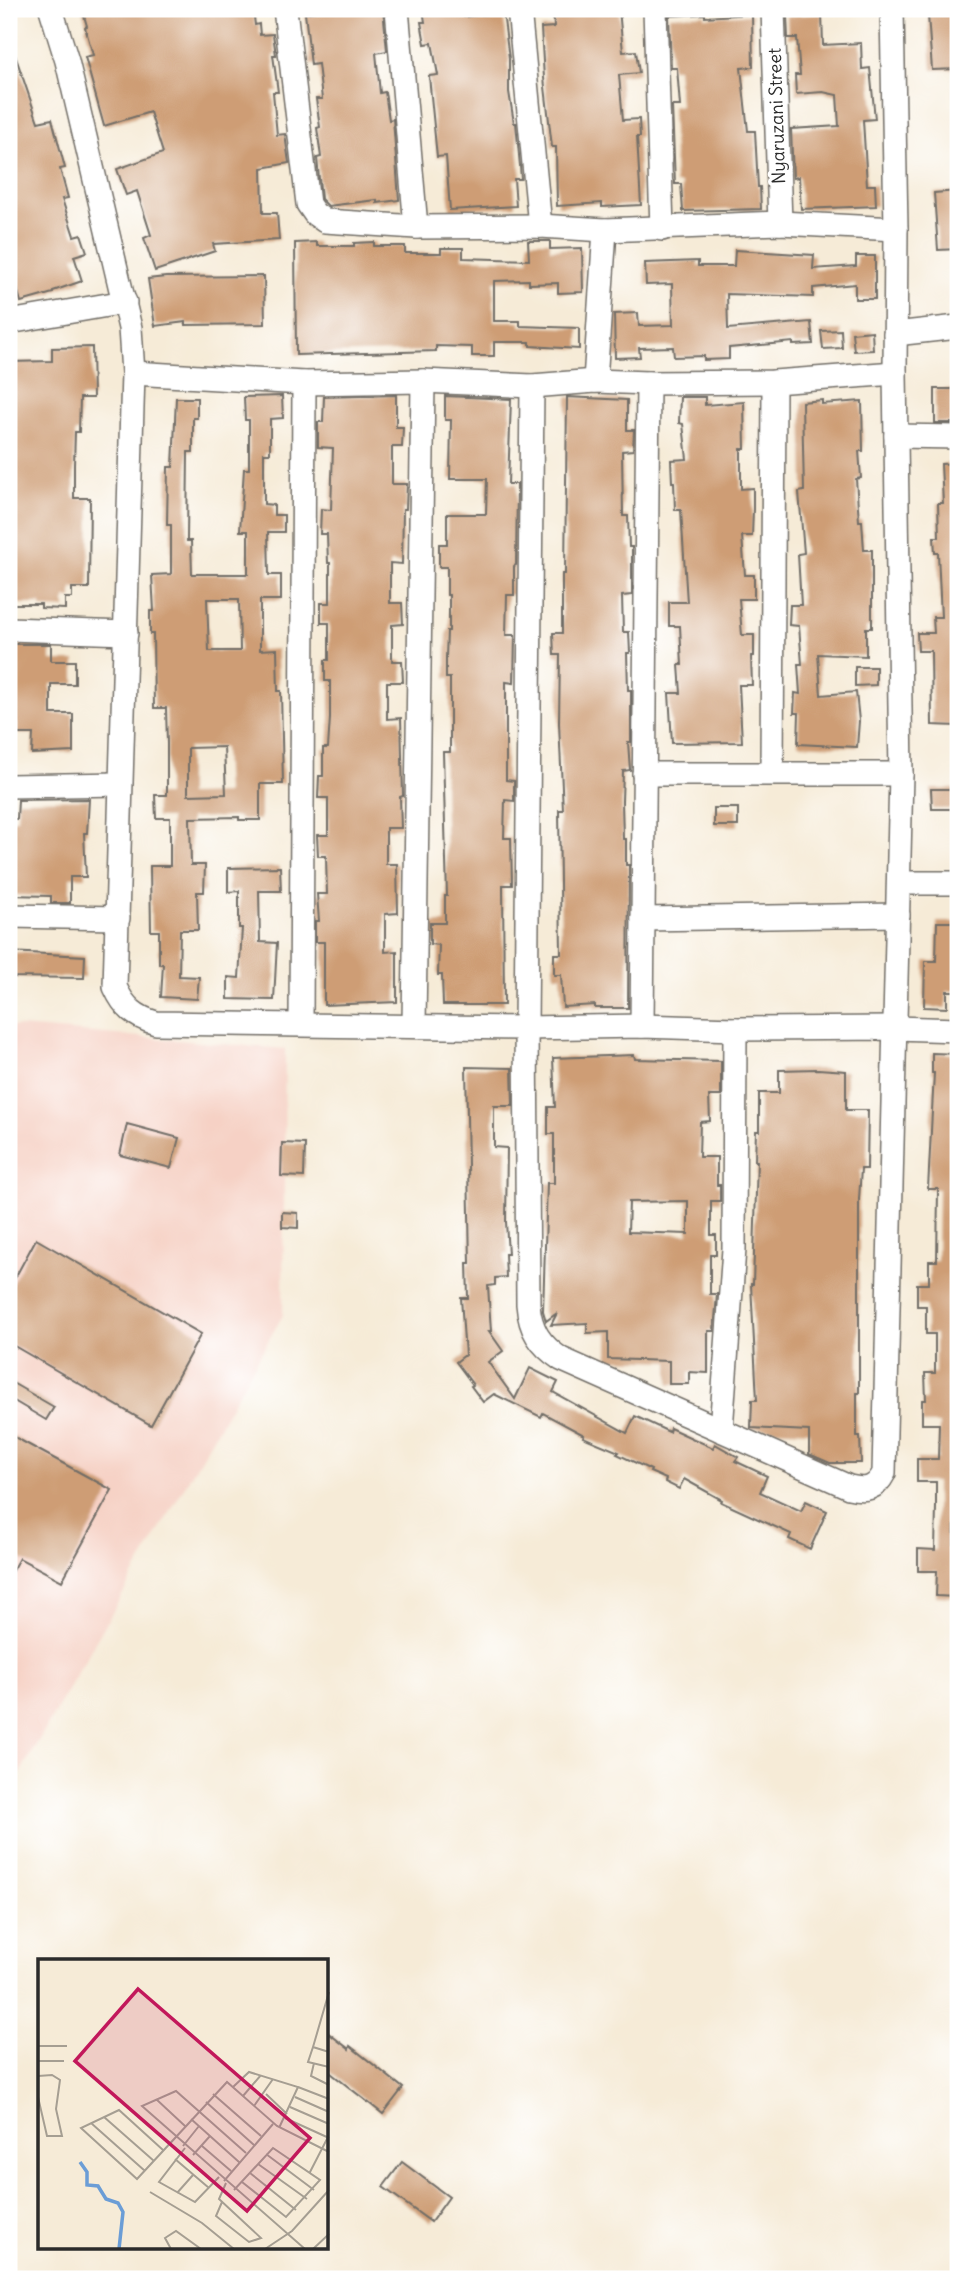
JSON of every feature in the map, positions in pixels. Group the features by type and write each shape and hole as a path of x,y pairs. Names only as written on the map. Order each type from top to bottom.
{"street":[{"path":"51,9 67,61 130,328 133,373 115,987 122,1002 132,1013 156,1023 958,1030"},
{"path":"285,9 308,204 324,221 416,227 540,226 605,230 780,223 896,229"},
{"path":"397,9 416,227"},
{"path":"519,9 540,226"},
{"path":"655,9 662,229"},
{"name":"Nyaruzani Street","path":"773,9 780,223"},
{"path":"532,386 526,1028 527,1304 532,1330 549,1351 561,1360 849,1487 861,1490 871,1488 879,1482 884,1473 901,774 892,9"},
{"path":"595,381 605,230"},
{"path":"9,321 125,302"},
{"path":"895,334 958,327"},
{"path":"133,373 304,383 423,381 532,386 595,381 774,382 895,373"},
{"path":"414,1025 423,381"},
{"path":"772,773 774,382"},
{"path":"301,1024 304,383"},
{"path":"642,1026 648,383"},
{"path":"896,436 958,437"},
{"path":"9,629 126,633"},
{"path":"644,774 901,774"},
{"path":"9,786 120,784"},
{"path":"899,883 958,883"},
{"path":"643,919 898,915"},
{"path":"9,916 118,918"},
{"path":"721,1430 734,1249 735,1029"}],"shaded area":[{"path":"9,1026 285,1049 283,1315 9,1792"}],"building":[{"path":"82,9 253,9 255,25 259,24 260,35 273,34 278,92 273,92 277,135 285,134 289,163 262,168 263,213 277,213 279,240 213,244 215,251 155,271 144,238 151,235 137,191 126,195 117,169 163,153 150,112 104,126 85,57 93,55"},
{"path":"326,9 383,9 387,51 376,53 380,93 385,92 389,120 393,119 399,200 328,206 321,199 317,158 321,157 317,128 320,127 316,99 322,99 318,64 311,65 305,13"},
{"path":"423,9 463,9 464,17 503,12 509,59 509,92 516,123 521,179 514,179 516,206 450,210 446,156 437,157 429,76 438,75 432,43 425,44 421,22 425,22"},
{"path":"553,9 619,9 623,52 636,51 639,73 619,75 623,120 639,119 640,137 637,137 641,205 602,207 602,203 557,206 556,147 552,147 541,28 554,27"},
{"path":"930,9 958,9 958,69 932,70 928,15 931,15"},
{"path":"705,14 705,17 752,14 753,67 741,68 748,131 755,131 761,209 683,211 681,184 675,184 672,106 680,106 677,68 671,68 669,16"},
{"path":"822,14 823,45 861,43 862,69 870,68 875,119 863,120 867,185 875,185 876,206 801,209 799,177 793,178 791,129 839,126 837,95 823,92 796,94 795,75 800,75 797,38 788,38 787,16"},
{"path":"9,46 12,46 38,122 52,119 65,168 60,169 68,198 62,199 74,236 81,234 87,252 74,256 82,281 21,302 12,271 9,272"},
{"path":"958,191 958,249 938,250 934,193"},
{"path":"528,241 550,241 550,249 582,248 583,292 558,293 558,283 494,281 494,321 520,321 520,326 579,328 579,349 530,346 530,342 494,342 494,356 472,356 472,347 436,346 436,351 296,355 295,243 317,242 317,246 354,246 354,243 374,242 374,246 405,246 405,253 441,253 441,248 463,248 463,258 529,260"},
{"path":"735,250 814,255 813,269 856,266 856,256 875,256 875,299 855,299 855,284 813,288 813,297 727,294 728,329 811,322 813,344 793,345 793,342 729,348 729,359 674,357 673,347 639,348 640,357 615,358 614,314 638,313 639,326 673,325 672,284 646,285 645,263 698,261 698,266 734,266"},
{"path":"264,276 265,324 186,325 186,322 155,326 148,279"},
{"path":"841,330 842,348 823,349 821,331"},
{"path":"872,331 873,350 854,351 852,333"},
{"path":"92,347 93,398 80,398 74,465 74,498 90,498 89,588 72,588 72,598 65,598 65,609 41,608 41,604 9,604 9,362 52,361 52,348"},
{"path":"935,389 958,389 958,423 935,423"},
{"path":"396,395 396,427 403,427 402,447 392,447 392,484 407,484 406,509 403,509 402,564 390,563 390,603 402,603 403,624 392,625 392,661 402,661 403,682 387,682 387,719 401,718 403,796 400,797 401,828 386,828 386,864 397,864 398,913 385,914 385,952 397,951 397,1002 324,1005 324,942 315,942 315,921 319,921 317,894 327,894 326,856 318,856 317,835 328,835 328,798 318,798 319,776 323,776 323,748 328,748 330,718 330,681 325,681 325,660 329,660 329,623 321,623 321,603 330,603 330,563 327,534 320,534 321,509 331,510 333,448 318,447 318,422 323,422 324,397"},
{"path":"282,396 283,418 270,419 270,453 264,453 264,504 274,505 274,515 284,515 284,532 268,532 269,575 281,575 281,600 260,600 260,650 277,649 278,691 281,691 283,784 260,784 260,820 239,820 239,817 190,818 191,865 205,865 204,892 197,892 198,930 180,930 179,976 199,977 197,999 161,997 163,964 159,964 159,931 151,931 150,866 170,866 170,818 156,818 155,795 167,795 166,708 154,708 150,611 154,611 152,575 171,574 171,525 167,525 168,467 173,467 176,398 197,398 197,418 193,418 193,452 188,452 187,541 191,541 192,574 248,574 248,531 240,531 244,469 249,469 249,420 245,420 244,397","holes":["207,599 239,599 240,651 209,651","224,747 226,794 188,795 188,748"]},
{"path":"445,396 511,399 508,484 517,484 516,565 514,595 507,595 506,635 515,635 514,683 506,682 506,780 514,781 514,801 505,800 504,838 511,838 512,885 503,885 504,1005 443,1005 442,975 438,975 439,945 430,944 430,923 445,923 447,896 443,752 450,752 450,678 446,678 449,595 447,567 439,567 439,544 447,544 447,514 486,514 487,479 450,479 451,420 445,420"},
{"path":"567,397 627,400 627,430 634,430 633,450 622,451 623,516 628,516 629,547 632,547 632,595 622,596 623,632 629,632 628,690 631,690 631,742 628,742 630,770 623,771 622,801 623,839 626,839 626,865 629,865 628,1008 595,1008 595,1005 563,1007 561,975 554,975 554,954 561,954 559,810 563,810 559,723 560,655 554,655 553,633 562,633"},
{"path":"680,397 705,397 705,405 744,402 745,449 741,449 741,489 753,488 753,509 752,536 742,536 745,575 754,575 754,599 739,599 742,635 754,635 754,656 751,656 752,685 739,685 742,742 672,743 669,693 681,693 679,665 682,665 680,626 669,626 669,602 687,602 681,510 675,510 671,460 687,459 683,424 679,423"},
{"path":"822,400 822,404 862,401 863,451 859,451 861,478 856,479 864,550 872,550 872,628 866,628 866,656 818,654 821,695 856,692 859,721 857,747 798,744 799,713 794,713 795,693 800,694 798,664 802,664 799,626 789,625 790,605 801,605 798,554 804,553 799,492 804,491 802,402"},
{"path":"958,463 958,726 932,725 931,651 918,651 917,633 934,633 933,617 941,617 938,553 935,553 934,537 939,537 938,503 943,503 941,464"},
{"path":"9,644 51,644 51,661 75,661 75,684 51,684 51,714 73,714 73,752 32,754 33,734 17,734 17,723 9,723"},
{"path":"855,667 876,667 876,685 855,686"},
{"path":"931,789 958,789 958,809 932,809"},
{"path":"89,799 87,833 84,833 86,877 70,877 70,903 51,903 51,896 9,895 9,819 17,819 18,800"},
{"path":"714,808 738,808 738,826 714,826"},
{"path":"280,867 281,891 259,891 260,942 277,943 274,1000 228,999 228,977 239,978 242,928 239,928 239,891 228,892 228,868"},
{"path":"937,922 958,922 958,985 956,991 947,991 947,1008 924,1007 925,961 936,961"},
{"path":"9,952 85,956 84,978 9,977"},
{"path":"932,1053 958,1054 958,1482 954,1550 958,1550 956,1597 936,1596 937,1571 918,1571 918,1549 935,1550 936,1482 917,1482 917,1459 938,1459 939,1424 922,1424 922,1400 926,1400 925,1373 935,1373 935,1334 926,1334 926,1306 917,1306 917,1284 929,1284 929,1261 937,1261 938,1189 928,1189 934,1073"},
{"path":"634,1055 635,1059 721,1061 721,1096 709,1096 710,1121 700,1122 699,1157 717,1157 717,1185 720,1185 720,1201 711,1201 711,1235 716,1235 716,1255 710,1255 710,1294 717,1294 714,1331 708,1331 708,1373 689,1372 689,1384 669,1384 669,1361 608,1359 608,1332 587,1333 587,1323 551,1325 557,1313 546,1321 543,1311 547,1183 554,1183 554,1134 548,1134 548,1107 555,1107 553,1058","holes":["688,1201 688,1234 628,1232 629,1202"]},
{"path":"466,1067 512,1068 513,1106 494,1106 494,1147 507,1148 508,1254 505,1254 506,1277 495,1278 495,1285 488,1286 489,1331 503,1351 488,1362 515,1399 530,1368 558,1382 553,1392 627,1433 635,1416 669,1432 670,1428 713,1448 715,1444 738,1457 735,1461 767,1476 760,1492 801,1511 806,1501 827,1511 810,1549 789,1539 791,1534 721,1502 722,1500 684,1479 679,1489 665,1482 666,1479 650,1472 651,1470 617,1454 619,1452 583,1437 584,1435 543,1413 541,1417 494,1394 483,1402 471,1386 473,1385 456,1362 465,1355 461,1298 468,1298 467,1263 470,1263"},
{"path":"779,1070 846,1071 846,1110 868,1110 867,1169 861,1169 859,1199 857,1436 860,1436 861,1463 830,1463 809,1454 809,1431 751,1428 752,1400 757,1400 751,1284 759,1093 779,1093"},
{"path":"127,1124 179,1138 171,1168 120,1155"},
{"path":"282,1143 305,1144 304,1177 281,1176"},
{"path":"282,1212 298,1213 298,1228 282,1227"},
{"path":"36,1239 201,1334 151,1425 9,1343 9,1289"},
{"path":"9,1381 54,1407 46,1420 9,1398"},
{"path":"9,1434 112,1490 62,1581 19,1558 9,1576"},
{"path":"329,2034 349,2049 350,2046 403,2088 383,2114 329,2072"},
{"path":"402,2162 449,2197 431,2222 383,2187"}]}
